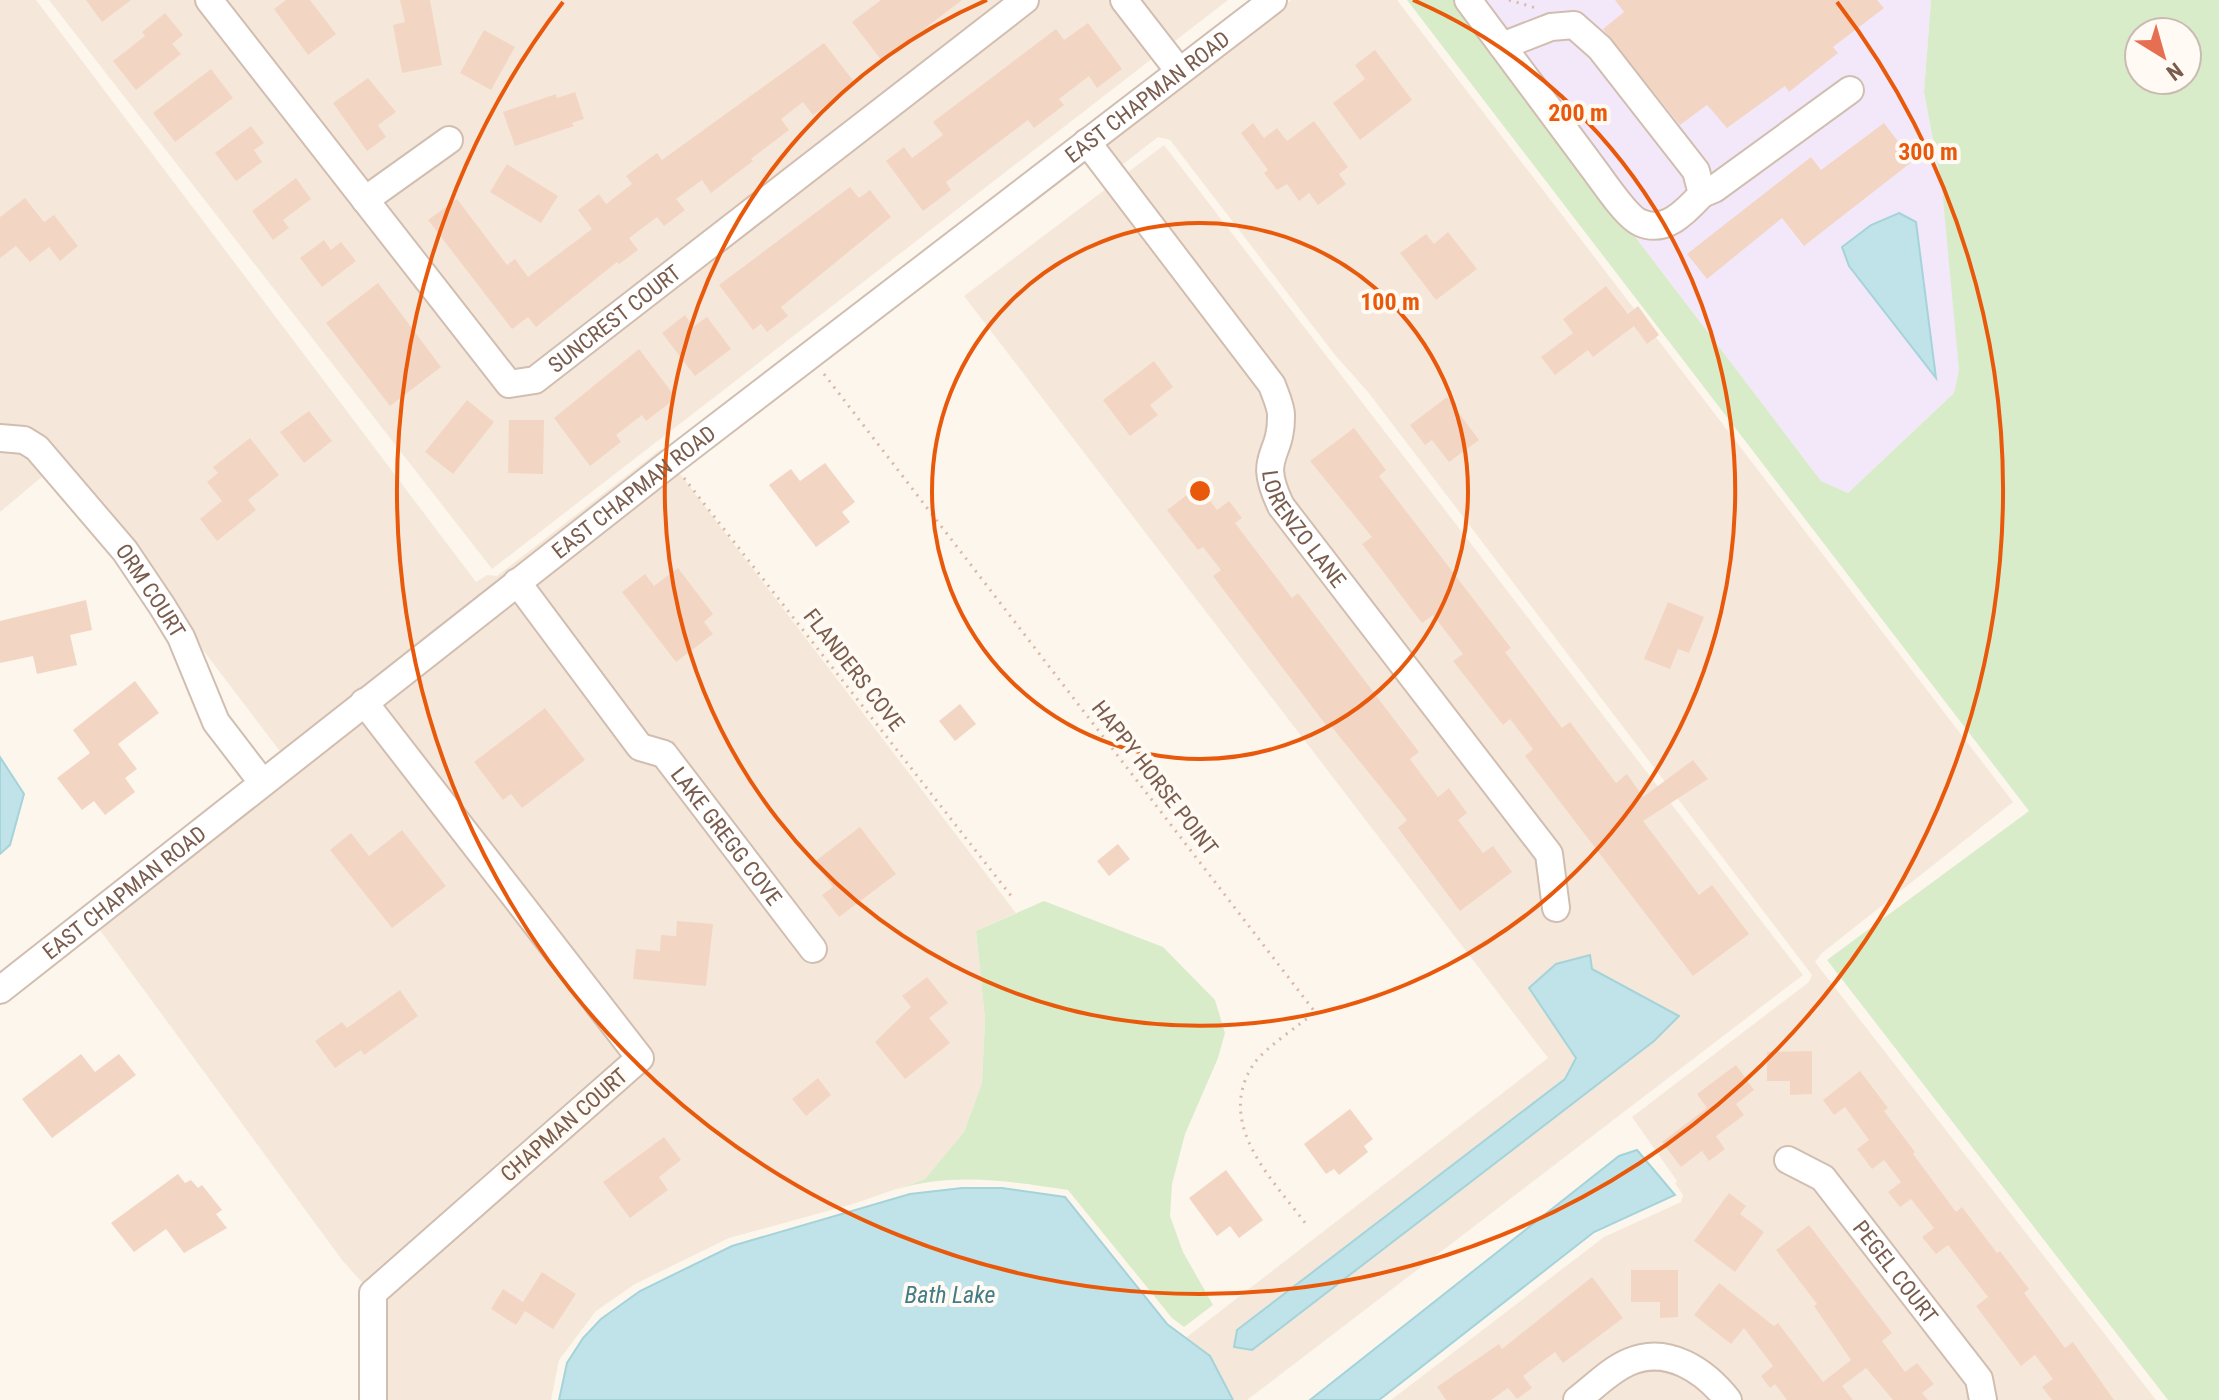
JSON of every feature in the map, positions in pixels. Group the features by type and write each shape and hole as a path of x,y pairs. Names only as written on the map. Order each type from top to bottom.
{"street":[{"name":"SUNCREST COURT","path":"214,2 509,384 535,380 1025,0"},
{"path":"1124,0 1179,71"},
{"name":"EAST CHAPMAN ROAD","path":"0,990 510,587 1273,0"},
{"path":"1468,0 1639,223 1657,227 1683,215 1702,194 1714,189 1850,90"},
{"path":"1502,46 1551,27 1574,25 1600,48 1696,171 1702,194"},
{"path":"365,200 449,140"},
{"name":"LORENZO LANE","path":"1087,142 1272,385 1281,414 1268,465 1271,484 1281,506 1549,854 1556,908"},
{"name":"ORM COURT","path":"0,438 24,440 37,448 125,551 181,637 216,722 262,782"},
{"name":"LAKE GREGG COVE","path":"510,587 640,747 664,754 813,949"},
{"name":"CHAPMAN COURT","path":"364,702 640,1058 373,1293 373,1400"},
{"name":"PEGEL COURT","path":"1788,1160 1823,1178 1979,1379 1983,1400"},
{"path":"1577,1400 1630,1361 1665,1357 1694,1366 1728,1400"}],"path":[{"path":"1509,0 1534,9 1546,8"},
{"name":"HAPPY HORSE POINT","path":"810,355 1315,1012 1254,1063 1243,1089 1240,1118 1249,1148 1306,1224"},
{"name":"FLANDERS COVE","path":"671,462 1012,897"}],"shaded area":[{"path":"0,0 36,0 476,582 487,575 497,576 661,449 665,454 282,754 121,542 56,465 0,512"},
{"path":"49,0 1228,0 492,569"},
{"path":"1291,0 1397,0 2013,802 1822,953 1815,962 2156,1400 1993,1400 1827,1169 1783,1147 1776,1164 1818,1186 1971,1384 1973,1400 1739,1400 1699,1359 1599,1370 1561,1400 1391,1400 1604,1237 1681,1202 1683,1195 1675,1183 1677,1181 1632,1117 1809,982 1812,975 1368,392 1335,355 1170,140 1158,137 1118,168 1100,144"},
{"path":"1455,0 1931,0 1924,92 1942,188 1952,284 1959,370 1954,393 1848,493 1821,481"},
{"path":"1164,145 1803,975 1247,1400 1132,1400 1122,1387 1548,1058 964,296"},
{"path":"677,470 1016,913 976,931 985,1019 982,1083 964,1132 925,1179 853,1204 729,1238 635,1284 596,1311 559,1360 551,1400 382,1400 383,1299 647,1066 378,705 516,596 659,763 811,963 826,952 671,749 645,739 531,585"},
{"path":"363,716 627,1056 366,1287 342,1260 97,926"},
{"path":"1665,1367 1690,1375 1716,1400 1594,1400 1634,1371"}],"green space":[{"path":"1407,0 1455,0 1821,481 1848,493 1954,393 1959,370 1942,188 1924,92 1931,0 2219,0 2219,1400 2168,1400 1827,960 2029,811"},
{"path":"1044,901 1163,947 1215,1000 1225,1033 1218,1058 1185,1134 1172,1184 1170,1216 1183,1252 1213,1305 1184,1327 1172,1318 1068,1190 1003,1181 959,1180 916,1184 895,1190 925,1179 964,1132 982,1083 985,1019 976,931"}],"water":[{"path":"1899,213 1916,222 1936,378 1849,266 1842,247 1871,225"},
{"path":"0,757 24,794 10,845 0,854"},
{"path":"1590,955 1592,969 1679,1016 1654,1041 1252,1350 1234,1347 1237,1330 1565,1079 1576,1058 1529,988 1556,964"},
{"path":"1637,1150 1675,1195 1594,1232 1379,1400 1310,1400 1619,1156"},
{"name":"Bath Lake","path":"962,1188 1002,1188 1065,1197 1167,1324 1210,1356 1233,1400 559,1400 567,1363 583,1338 601,1319 640,1291 732,1246 910,1194"}],"building":[{"path":"86,0 131,0 102,22"},
{"path":"286,0 310,0 336,34 308,55 274,9"},
{"path":"400,0 430,0 442,65 402,73 393,25 405,22"},
{"path":"881,0 962,0 882,61 852,22"},
{"path":"1615,0 1877,0 1884,8 1833,47 1838,53 1789,92 1785,86 1727,128 1707,105 1680,125 1603,29 1624,12"},
{"path":"165,13 183,35 172,44 181,54 136,90 113,61 145,36 142,32"},
{"path":"1088,23 1122,69 1097,88 1089,76 1059,99 1064,105 1034,128 1028,120 946,182 951,190 923,211 886,161 904,147 912,158 943,135 933,122 1056,29 1064,40"},
{"path":"484,30 515,47 491,90 460,73"},
{"path":"824,43 855,83 813,115 803,102 781,119 789,130 711,193 702,180 676,199 685,210 664,226 657,217 629,238 638,250 619,264 617,262 536,327 528,317 512,329 428,220 457,199 507,265 515,259 528,277 592,229 578,210 599,194 606,204 632,184 626,176 657,153 662,160"},
{"path":"1375,50 1412,100 1360,140 1333,103 1365,79 1355,65"},
{"path":"211,69 233,98 175,142 153,113"},
{"path":"368,78 396,112 378,125 386,137 367,151 333,103"},
{"path":"575,92 584,119 572,123 574,126 515,146 503,112 556,94 557,98"},
{"path":"1314,121 1348,167 1339,174 1346,184 1318,205 1309,193 1299,201 1287,184 1277,190 1264,173 1268,170 1241,133 1253,123 1264,138 1277,128 1287,141"},
{"path":"1884,123 1913,161 1804,246 1782,218 1707,279 1687,254 1811,157 1821,170"},
{"path":"251,126 264,143 254,150 262,162 236,181 215,153"},
{"path":"507,164 558,196 541,223 490,192"},
{"path":"296,178 311,199 283,220 289,228 273,240 252,211"},
{"path":"850,187 859,198 870,190 891,217 781,307 788,316 767,332 761,324 753,330 719,285"},
{"path":"25,198 44,222 54,215 78,246 60,261 49,247 30,262 16,246 0,258 0,217"},
{"path":"1448,232 1477,269 1436,300 1400,253 1426,234 1434,244"},
{"path":"324,240 331,250 341,242 356,261 322,287 300,258"},
{"path":"378,283 441,367 390,406 326,323"},
{"path":"1606,286 1628,314 1638,306 1659,335 1647,344 1634,326 1593,357 1588,350 1555,375 1541,357 1573,333 1563,319"},
{"path":"685,315 693,327 707,317 731,349 695,376 662,333"},
{"path":"639,349 676,398 646,421 642,415 616,435 621,442 590,466 554,418"},
{"path":"1154,361 1173,387 1150,405 1158,415 1130,436 1103,400"},
{"path":"1447,397 1479,440 1449,462 1432,440 1425,445 1410,425"},
{"path":"467,400 494,422 453,474 425,452"},
{"path":"309,411 332,441 304,463 280,432"},
{"path":"509,420 544,420 543,474 508,473"},
{"path":"1354,428 1386,470 1379,476 1511,648 1505,652 1562,728 1570,722 1616,783 1627,774 1643,797 1693,760 1708,779 1643,821 1699,895 1712,885 1749,934 1693,976 1525,756 1533,749 1510,719 1503,725 1453,661 1463,654 1433,615 1422,623 1362,544 1372,537 1310,461"},
{"path":"250,438 279,475 248,500 256,510 217,541 200,519 222,501 207,482 218,473 213,467"},
{"path":"825,463 855,502 842,512 850,522 816,547 769,485 791,469 800,481"},
{"path":"1199,486 1217,510 1229,501 1242,518 1235,523 1292,598 1298,593 1419,752 1410,759 1438,797 1449,788 1467,813 1458,820 1483,853 1493,846 1512,872 1460,911 1398,828 1407,820 1331,726 1329,729 1213,576 1221,570 1203,547 1198,550 1167,510"},
{"path":"678,568 713,614 704,622 713,634 676,662 622,592 645,574 654,586"},
{"path":"86,600 92,630 70,635 77,665 37,674 33,656 0,663 0,621"},
{"path":"1668,602 1704,617 1689,653 1678,649 1670,669 1644,659"},
{"path":"135,681 159,713 118,744 137,769 125,778 135,792 105,815 94,801 82,810 57,778 90,753 73,730"},
{"path":"960,704 976,724 955,741 939,721"},
{"path":"545,708 585,760 522,808 511,794 503,800 474,762"},
{"path":"860,827 896,874 839,917 822,895 833,887 814,862"},
{"path":"402,830 446,886 392,928 330,850 351,833 369,856"},
{"path":"1118,844 1130,859 1109,876 1097,861"},
{"path":"677,921 713,924 706,986 633,979 636,949 660,951 661,935 676,936"},
{"path":"927,977 948,1003 929,1018 950,1043 905,1079 875,1042 911,1007 902,996"},
{"path":"400,990 418,1016 364,1055 361,1050 335,1068 315,1041 342,1022 347,1028"},
{"path":"1812,1051 1812,1094 1790,1095 1790,1081 1767,1081 1767,1052"},
{"path":"81,1054 95,1072 119,1054 136,1075 52,1138 22,1099"},
{"path":"1736,1065 1754,1090 1736,1104 1744,1115 1716,1136 1725,1149 1709,1161 1702,1151 1681,1167 1662,1142 1707,1108 1697,1094"},
{"path":"1860,1071 1888,1108 1884,1111 1915,1152 1913,1154 1956,1212 1962,1207 1997,1253 2000,1251 2029,1289 2024,1293 2065,1348 2073,1342 2114,1400 2052,1400 2042,1387 2053,1379 2035,1355 2021,1366 1976,1306 1988,1297 1948,1245 1936,1254 1922,1237 1934,1228 1911,1199 1900,1207 1888,1192 1901,1182 1884,1160 1872,1169 1857,1149 1869,1140 1845,1107 1834,1115 1823,1100"},
{"path":"818,1078 831,1095 806,1116 792,1099"},
{"path":"1350,1109 1373,1139 1364,1146 1368,1152 1339,1175 1334,1169 1326,1174 1304,1144"},
{"path":"664,1137 681,1160 659,1177 668,1190 630,1218 603,1182"},
{"path":"1226,1170 1263,1220 1239,1238 1230,1226 1217,1236 1189,1198"},
{"path":"178,1174 185,1183 191,1180 198,1188 202,1185 222,1210 216,1214 227,1228 184,1253 166,1229 134,1252 111,1223"},
{"path":"1729,1193 1746,1206 1740,1214 1764,1232 1735,1272 1694,1241"},
{"path":"1809,1225 1892,1333 1882,1341 1905,1372 1917,1363 1934,1384 1922,1393 1928,1400 1893,1400 1866,1368 1842,1386 1853,1400 1787,1400 1775,1384 1770,1388 1761,1376 1773,1366 1744,1328 1731,1344 1694,1315 1719,1283 1774,1326 1778,1323 1823,1382 1851,1360 1814,1306 1817,1304 1776,1250"},
{"path":"1631,1270 1678,1270 1678,1317 1660,1318 1660,1302 1631,1302"},
{"path":"542,1272 576,1294 553,1329 525,1311 516,1325 491,1309 503,1289 523,1302"},
{"path":"1592,1277 1623,1318 1563,1363 1555,1352 1523,1376 1532,1388 1517,1399 1508,1388 1491,1400 1446,1400 1437,1387 1499,1344 1502,1349"}]}
